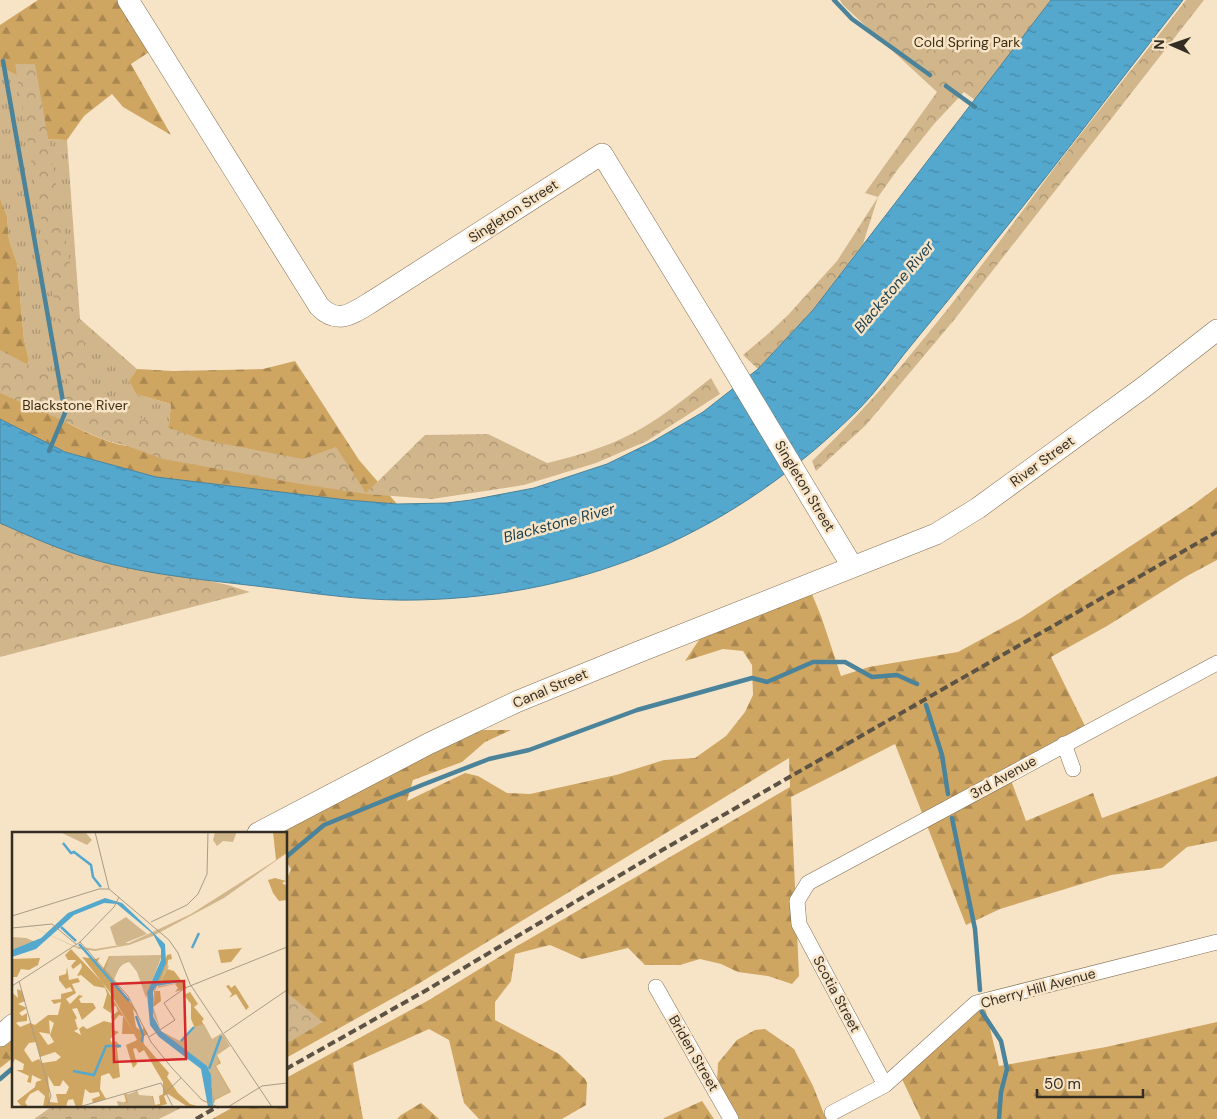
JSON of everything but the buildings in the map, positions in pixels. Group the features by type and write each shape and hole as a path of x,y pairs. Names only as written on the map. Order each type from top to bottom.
{"street":[{"name":"Singleton Street","path":"128,0 318,306 334,316 350,315 602,154 801,479 852,566"},
{"name":"River Street","path":"852,566 872,560 936,534 978,508 1144,387 1217,330"},
{"name":"Canal Street","path":"260,832 475,721 627,656 852,566"},
{"name":"3rd Avenue","path":"796,901 808,883 1217,663"},
{"path":"1064,744 1073,769"},
{"name":"Scotia Street","path":"796,901 799,924 885,1085"},
{"name":"Cherry Hill Avenue","path":"832,1113 885,1085 976,1003 1217,942"},
{"name":"Briden Street","path":"656,987 731,1119"},
{"path":"0,1036 12,1026"}],"green space":[{"path":"38,0 133,0 161,44 131,64 171,135 123,107 112,94 84,116 67,140 40,139 18,76 0,67 0,25"},
{"name":"Cold Spring Park","path":"840,0 1051,0 975,100 964,92 934,124 878,197 865,193 937,92 843,5"},
{"path":"1186,0 1204,0 954,320 866,425 816,471 812,461 878,392 940,319 1055,167"},
{"name":"Blackstone River","path":"15,64 35,64 94,401 203,440 303,459 336,447 366,493 425,435 488,434 547,463 594,450 633,433 668,411 711,378 720,394 647,441 596,463 524,485 432,499 366,494 163,459 89,432 0,393 0,350 69,386"},
{"path":"0,67 18,76 40,139 67,140 80,319 137,369 129,381 136,394 171,404 169,425 144,444 129,446 98,437 21,397 19,384 29,360 24,340 17,263 9,240 7,216 0,198"},
{"name":"Blackstone River","path":"878,197 863,244 813,310 758,369 743,355 788,315 837,261"},
{"path":"0,198 7,216 9,240 17,263 24,340 29,360 19,384 21,397 63,421 98,437 129,446 141,445 152,439 169,425 171,404 136,394 129,381 137,369 173,371 263,369 295,361 359,460 397,504 309,497 156,477 65,452 0,419"},
{"path":"1217,487 1217,560 1051,657 1086,728 1008,772 1026,821 1093,793 1102,818 1217,776 1217,841 1187,847 1162,868 1111,875 1000,909 966,925 895,744 791,797 799,976 792,984 768,976 738,972 721,964 700,959 680,965 645,965 628,948 582,959 550,945 515,954 511,981 495,1002 495,1020 559,1054 585,1079 587,1083 586,1105 562,1119 479,1119 464,1103 449,1040 429,1029 353,1063 363,1119 212,1119 235,1106 288,1106 288,1077 429,1000 512,949 790,787 789,758 418,984 288,1057 288,876 291,869 288,864 288,832 268,832 461,735 484,730 511,730 485,742 462,762 413,780 407,801 465,773 478,776 507,793 530,794 616,775 664,760 695,758 726,736 745,712 753,695 752,665 743,651 723,649 685,661 699,640 712,628 809,587 841,676 869,667 958,652 1021,618 1193,505"},
{"path":"0,519 182,575 250,592 0,657"},
{"path":"288,994 323,1022 288,1043"},
{"path":"984,1003 999,1066 1106,1047 1217,1022 1217,1119 921,1119 901,1077"},
{"path":"765,1029 794,1049 813,1086 826,1119 727,1119 717,1084 718,1063 737,1040 755,1030"},
{"path":"12,1031 12,1059 0,1068 0,1041"},
{"path":"702,1101 714,1119 663,1119 664,1118"},
{"path":"421,1103 439,1119 397,1119 401,1115"},
{"path":"53,1106 185,1106 159,1119 34,1119"}],"water":[{"path":"1051,0 1183,0 1023,206 859,409 812,452 763,490 711,522 657,549 601,570 543,586 482,596 418,600 369,599 187,578 137,570 88,558 0,523 0,419 65,452 156,477 347,500 397,504 447,503 534,488 607,464 652,442 703,412 758,369 813,310"}],"waterway":[{"path":"834,0 852,19 930,75"},
{"path":"3,61 65,413 49,451"},
{"path":"946,86 975,107"},
{"path":"288,855 324,825 489,759 529,750 637,710 752,678 767,682 813,662 845,662 872,677 897,675 917,684"},
{"path":"926,705 942,755 948,794"},
{"path":"952,818 975,929 980,990"},
{"path":"982,1012 1001,1041 1007,1069 1001,1092 999,1119"},
{"path":"0,1079 12,1069"}],"railway":[{"path":"288,1068 425,991 664,849 1217,532"},
{"path":"196,1119 218,1106"}]}
